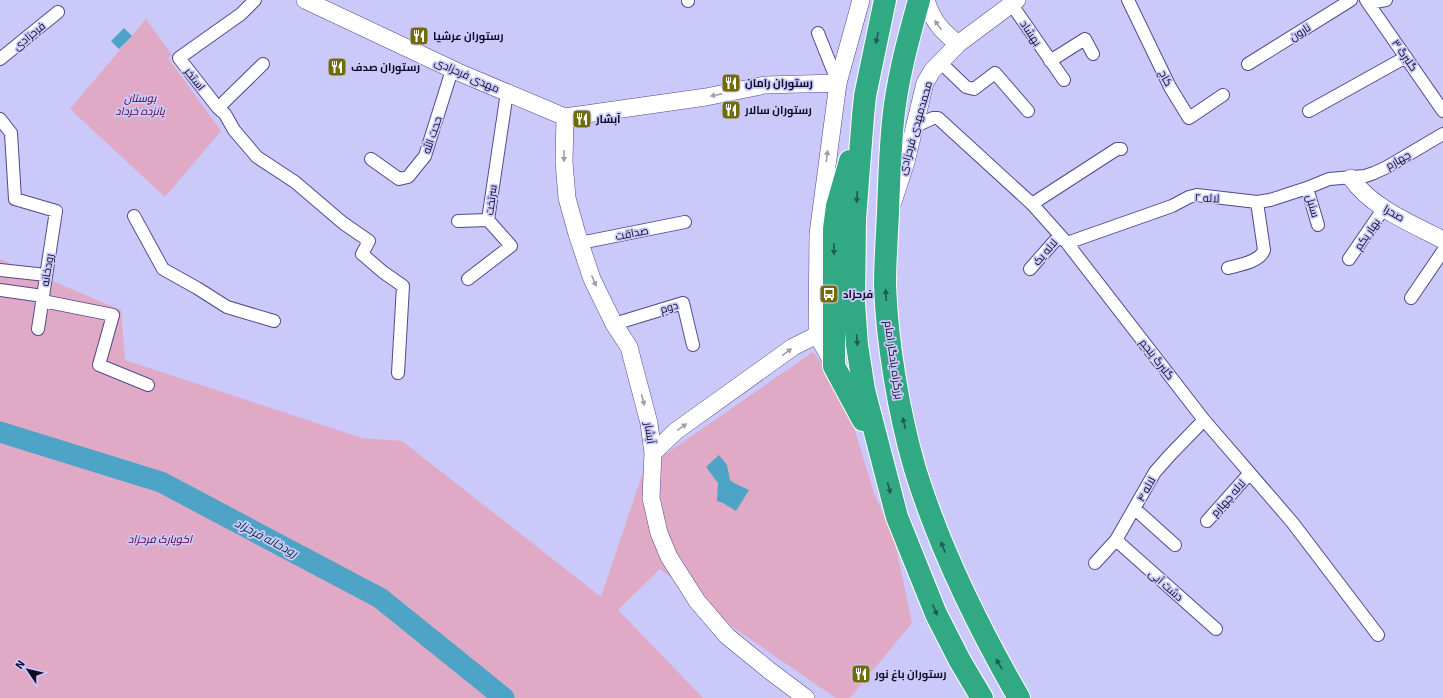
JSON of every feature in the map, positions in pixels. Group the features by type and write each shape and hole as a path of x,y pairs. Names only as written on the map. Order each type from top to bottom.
{"highway":[{"path":"885,0 865,96 863,116 855,219 854,303 857,345 864,390 897,517 936,614 960,661 982,698"},
{"name":"بزرگراه یادگار امام","path":"919,0 898,88 893,120 887,221 886,285 888,327 901,412 915,468 951,568 989,646 1018,698"},
{"path":"863,116 837,206 834,229 834,366 879,451"}],"street":[{"name":"استخر","path":"218,108 178,58 241,14 255,0"},
{"path":"834,366 817,335 818,234 838,83 861,0"},
{"path":"926,0 931,14 942,30 958,44"},
{"name":"کاج","path":"1128,0 1170,86 1189,118 1223,95"},
{"name":"نارون","path":"1248,64 1351,0"},
{"path":"1367,2 1386,0"},
{"name":"مهدی فرحزادی","path":"319,2 452,70 564,116"},
{"name":"محمدمهدی فرحزادی","path":"887,221 906,162 925,83 932,71 958,44 1014,2"},
{"name":"بهشاد","path":"1014,2 1050,61 1064,80"},
{"name":"گلبرگ ۳","path":"1367,2 1443,111"},
{"name":"فرحزادی","path":"0,59 58,12"},
{"path":"818,33 838,83"},
{"path":"1050,61 1085,39 1093,54"},
{"path":"1309,111 1406,57"},
{"path":"940,62 966,87 974,89 995,73 1028,111"},
{"path":"263,64 218,108 225,114 234,130 257,157 295,182 343,223 368,241 362,254 383,272 403,286 398,373"},
{"name":"حجت الله","path":"371,159 399,178 408,177 425,156 452,70"},
{"path":"564,116 706,97 765,85 838,83"},
{"name":"سرتخت","path":"468,279 511,246 488,220 507,92"},
{"name":"آبشار","path":"564,116 564,162 567,198 592,279 614,324 629,347 649,423 653,453 651,498 659,534 668,557 697,601 727,636 806,698"},
{"name":"گلبرگ پنجم","path":"914,127 934,118 938,118 1032,204 1063,239 1204,420 1292,522 1378,634"},
{"name":"رودخانه","path":"0,119 11,133 15,199 56,211 38,329"},
{"name":"چهارم","path":"1350,178 1364,176 1387,167 1443,134"},
{"path":"1032,204 1118,149 1121,149"},
{"name":"لاله ۲","path":"1063,239 1172,206 1189,197 1197,195 1257,202 1270,200 1307,188 1328,179 1350,178"},
{"name":"صحرا","path":"1350,178 1369,198 1384,208 1443,240"},
{"name":"سنبل","path":"1307,188 1318,224"},
{"path":"1228,268 1255,260 1263,253 1264,250 1257,202"},
{"name":"بهار یکم","path":"1349,260 1384,208"},
{"path":"134,216 163,269 227,307 274,321"},
{"path":"458,221 488,220"},
{"name":"صداقت","path":"580,243 685,222"},
{"name":"لاله یک","path":"1030,269 1063,239"},
{"path":"1411,298 1443,251"},
{"path":"0,270 46,275"},
{"path":"0,290 43,298 113,315 99,365 148,385"},
{"name":"دوم","path":"614,324 683,303 693,345"},
{"name":"آبشار","path":"653,453 676,431 793,348 817,335"},
{"name":"لاله ۴","path":"1096,563 1116,540 1155,472 1204,420"},
{"name":"لاله چهارم","path":"1207,521 1250,474"},
{"path":"1135,509 1175,545"},
{"name":"دشت آبی","path":"1116,540 1216,629"}],"green space":[{"name":"بوستان پانزده خرداد","path":"146,19 172,55 168,58 221,131 165,197 70,109"},
{"name":"اکوپارک فرحزاد","path":"0,259 121,310 125,360 362,438 402,441 601,597 644,469 813,352 829,372 850,415 874,493 896,547 912,623 850,698 836,698 734,628 660,569 618,610 703,698 0,698"}],"water":[{"path":"124,28 132,36 119,49 111,41"},
{"path":"719,455 727,465 730,480 749,490 736,511 717,501 718,483 706,467"}],"waterway":[{"name":"رودخانه فرحزاد","path":"0,432 161,482 380,598 504,698"}],"place":[{"name":"رستوران عرشیا","path":"419,36"},
{"name":"رستوران صدف","path":"337,67"},
{"name":"رستوران رامان","path":"731,83"},
{"name":"رستوران سالار","path":"731,110"},
{"name":"آبشار","path":"582,119"},
{"name":"فرحزاد","path":"829,294"},
{"name":"رستوران باغ نور","path":"861,674"}]}
